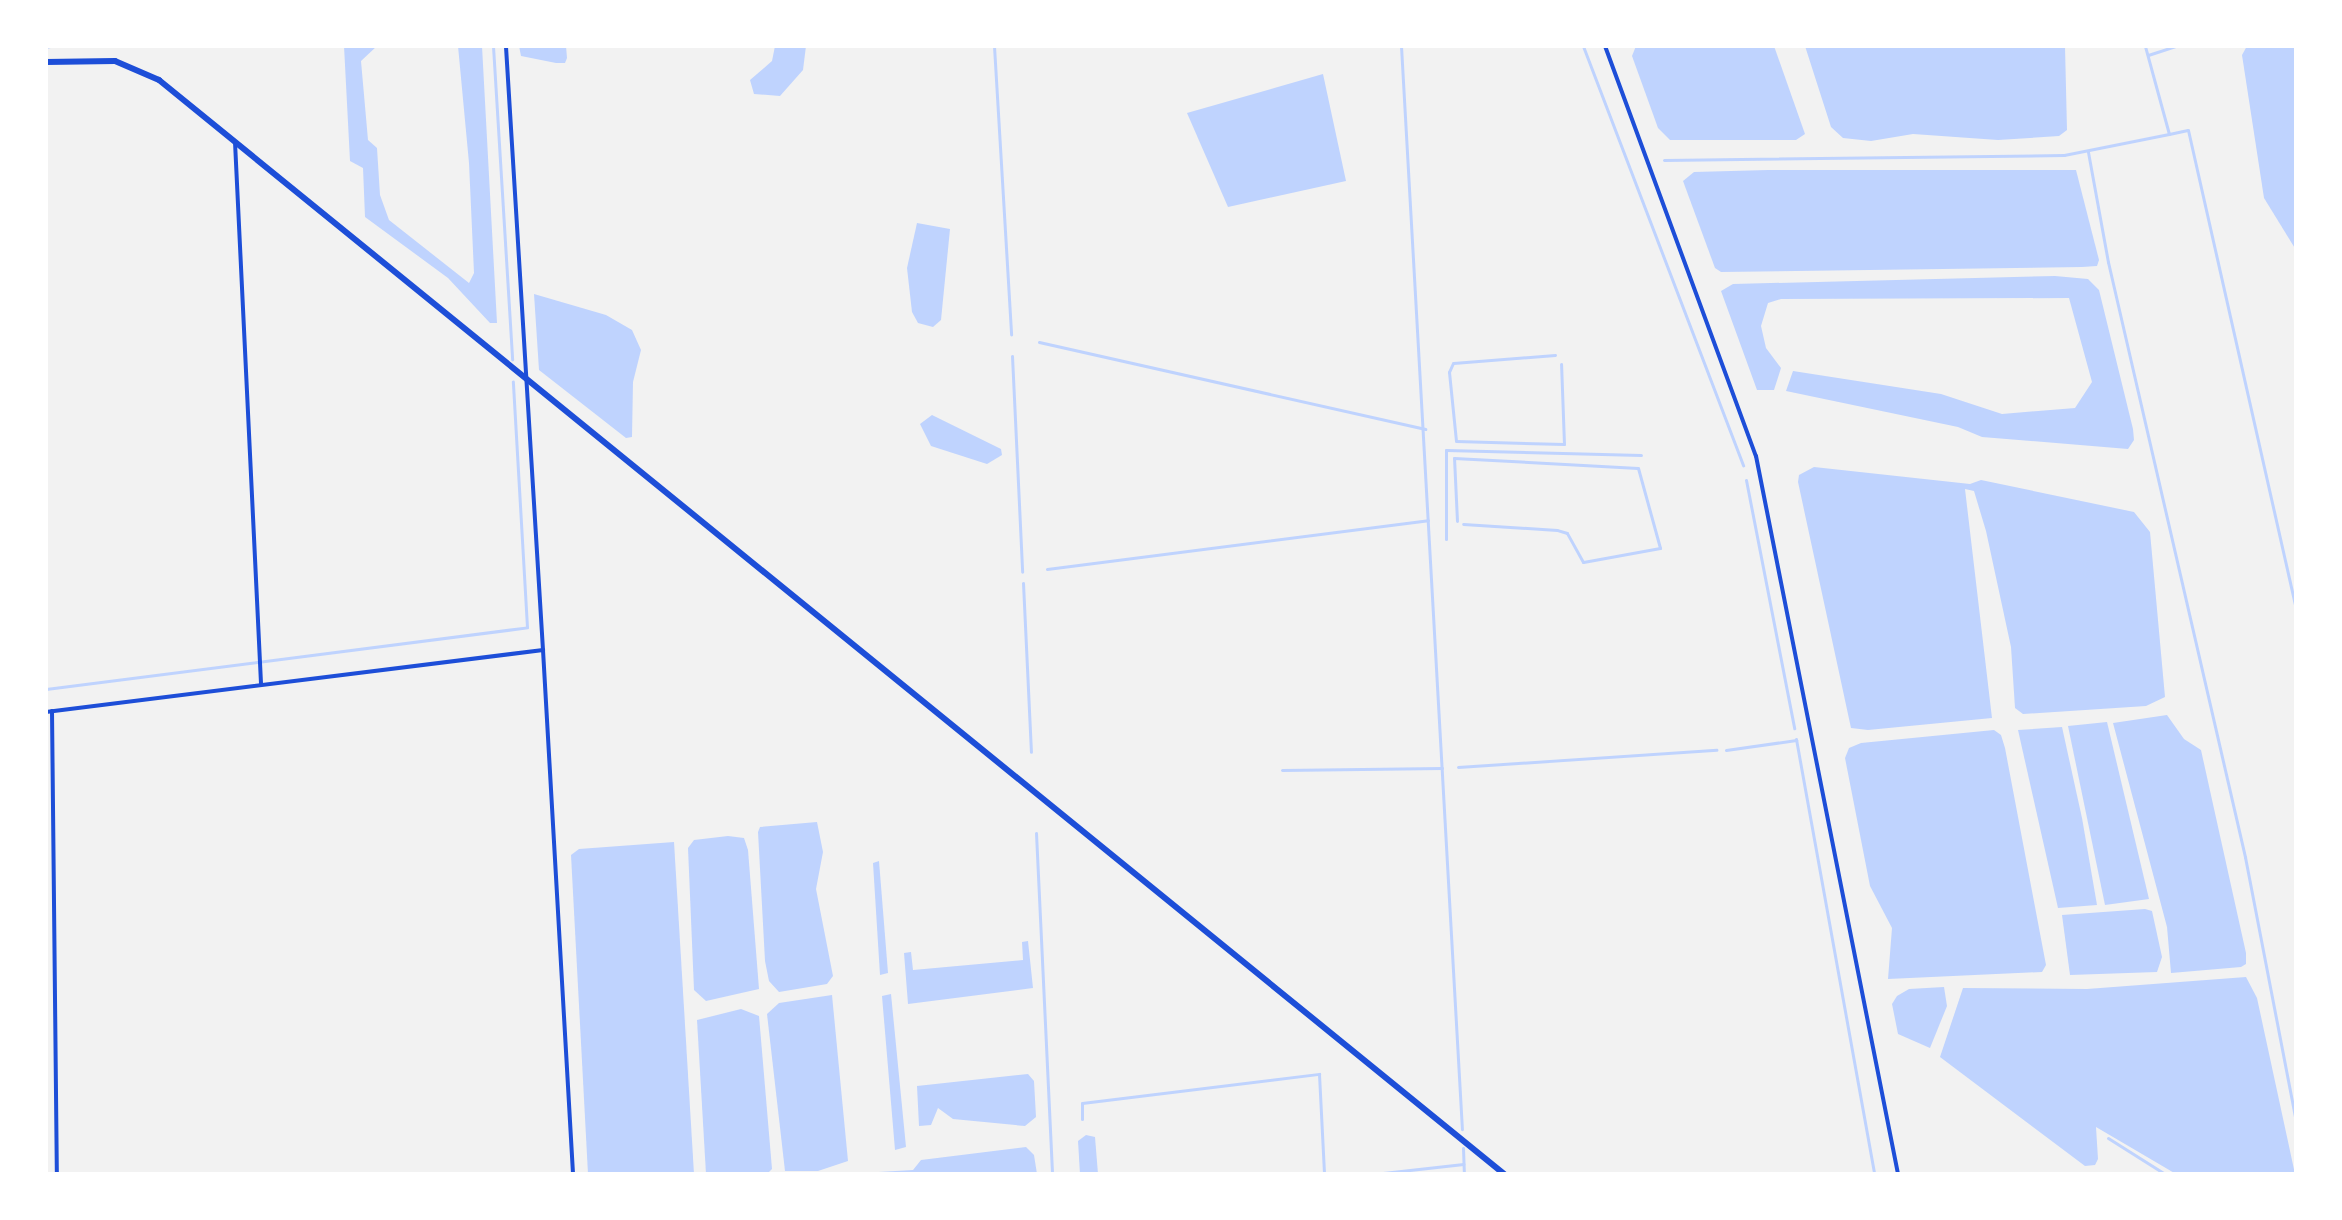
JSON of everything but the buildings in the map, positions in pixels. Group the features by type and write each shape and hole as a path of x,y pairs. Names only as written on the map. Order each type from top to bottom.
{"main road":[{"path":"46,62 127,63 159,80 1504,1174"}],"street":[{"path":"506,46 530,384 573,1174"},
{"path":"1605,46 1756,456 1898,1174"},
{"path":"235,139 261,685"},
{"path":"57,1174 49,711 543,650"}],"water":[{"path":"344,46 377,46 361,61 368,140 377,148 380,195 389,220 469,283 474,273 469,163 458,46 482,46 497,323 490,323 448,278 365,217 363,168 350,161"},
{"path":"519,46 566,46 567,58 565,63 556,63 521,56"},
{"path":"775,46 806,46 803,70 780,96 754,94 750,80 772,61"},
{"path":"1636,46 1774,46 1805,134 1796,140 1670,140 1658,128 1632,56"},
{"path":"1805,46 2065,46 2067,130 2059,136 1998,140 1913,134 1871,141 1843,138 1831,127"},
{"path":"2247,46 2296,46 2296,250 2264,198 2242,55"},
{"path":"1323,74 1346,181 1228,207 1187,113"},
{"path":"2076,170 2099,260 2097,266 2082,267 1721,272 1715,268 1683,181 1694,172"},
{"path":"917,223 950,229 941,320 933,327 918,323 912,312 907,268"},
{"path":"2055,276 2088,279 2099,290 2133,429 2134,440 2128,449 1982,437 1958,427 1786,391 1793,371 1941,394 2002,414 2075,408 2092,382 2069,298 1781,299 1768,303 1761,326 1766,348 1781,368 1774,390 1757,390 1721,291 1733,284"},
{"path":"534,294 606,315 632,330 641,350 633,382 632,437 626,438 539,370"},
{"path":"932,415 1001,449 1002,455 987,464 931,446 920,424"},
{"path":"1814,467 1970,484 1981,480 2134,512 2150,532 2165,697 2146,706 2023,714 2015,708 2011,647 1986,531 1974,491 1965,489 1992,718 1868,730 1851,728 1798,482 1799,475"},
{"path":"2167,715 2184,739 2201,750 2246,953 2246,964 2241,967 2171,973 2167,927 2113,723"},
{"path":"2107,722 2149,899 2105,905 2068,726"},
{"path":"2062,727 2097,905 2058,908 2018,730"},
{"path":"1994,730 2001,735 2005,748 2046,965 2042,972 1888,979 1892,928 1870,886 1845,758 1849,748 1861,743"},
{"path":"817,822 823,852 816,889 833,976 827,984 779,992 769,981 765,961 758,832 760,827"},
{"path":"728,836 744,838 748,850 759,989 706,1001 694,990 688,848 694,840"},
{"path":"674,842 694,1174 588,1174 571,855 579,849"},
{"path":"879,861 888,973 880,975 873,863"},
{"path":"2152,911 2162,957 2157,972 2070,975 2062,915"},
{"path":"1028,941 1033,988 908,1004 904,953 911,952 913,970 1023,960 1022,942"},
{"path":"2246,977 2257,998 2295,1174 2176,1174 2096,1127 2098,1159 2095,1165 2085,1166 1940,1057 1963,988 2087,989"},
{"path":"1944,987 1947,1006 1930,1048 1898,1034 1892,1004 1897,996 1909,989"},
{"path":"891,994 906,1147 895,1150 882,996"},
{"path":"832,995 848,1161 818,1171 785,1171 767,1014 779,1003"},
{"path":"741,1009 759,1016 772,1169 767,1174 706,1174 697,1020"},
{"path":"1028,1074 1034,1081 1036,1117 1025,1126 953,1119 938,1108 931,1125 919,1126 917,1086"},
{"path":"1086,1135 1095,1137 1098,1174 1080,1174 1078,1141"},
{"path":"1026,1147 1034,1155 1037,1174 844,1174 913,1170 921,1160"}],"waterway":[{"path":"46,47 50,46"},
{"path":"493,46 512,359"},
{"path":"994,46 1011,334"},
{"path":"1401,46 1462,1129"},
{"path":"1583,46 1743,465"},
{"path":"1664,160 2064,155 2169,134 2145,46"},
{"path":"2148,55 2175,46"},
{"path":"2169,134 2188,130 2296,611"},
{"path":"2088,152 2108,262 2245,857 2296,1123"},
{"path":"1039,342 1425,429"},
{"path":"1555,355 1453,363 1449,372 1456,441 1564,444 1561,364"},
{"path":"1012,356 1022,572"},
{"path":"46,689 527,627 513,381"},
{"path":"1446,539 1446,450 1641,455"},
{"path":"1457,521 1454,458 1638,468 1660,548 1583,562 1567,533 1463,524"},
{"path":"1746,480 1794,728"},
{"path":"1047,569 1428,520"},
{"path":"1023,583 1031,752"},
{"path":"1796,739 1874,1174"},
{"path":"1726,750 1796,740"},
{"path":"1458,767 1716,750"},
{"path":"1282,770 1442,768"},
{"path":"1036,833 1052,1174"},
{"path":"1082,1119 1082,1103 1319,1074 1324,1174"},
{"path":"2108,1138 2165,1174"},
{"path":"1463,1148 1464,1174"},
{"path":"1374,1174 1463,1164"}]}
